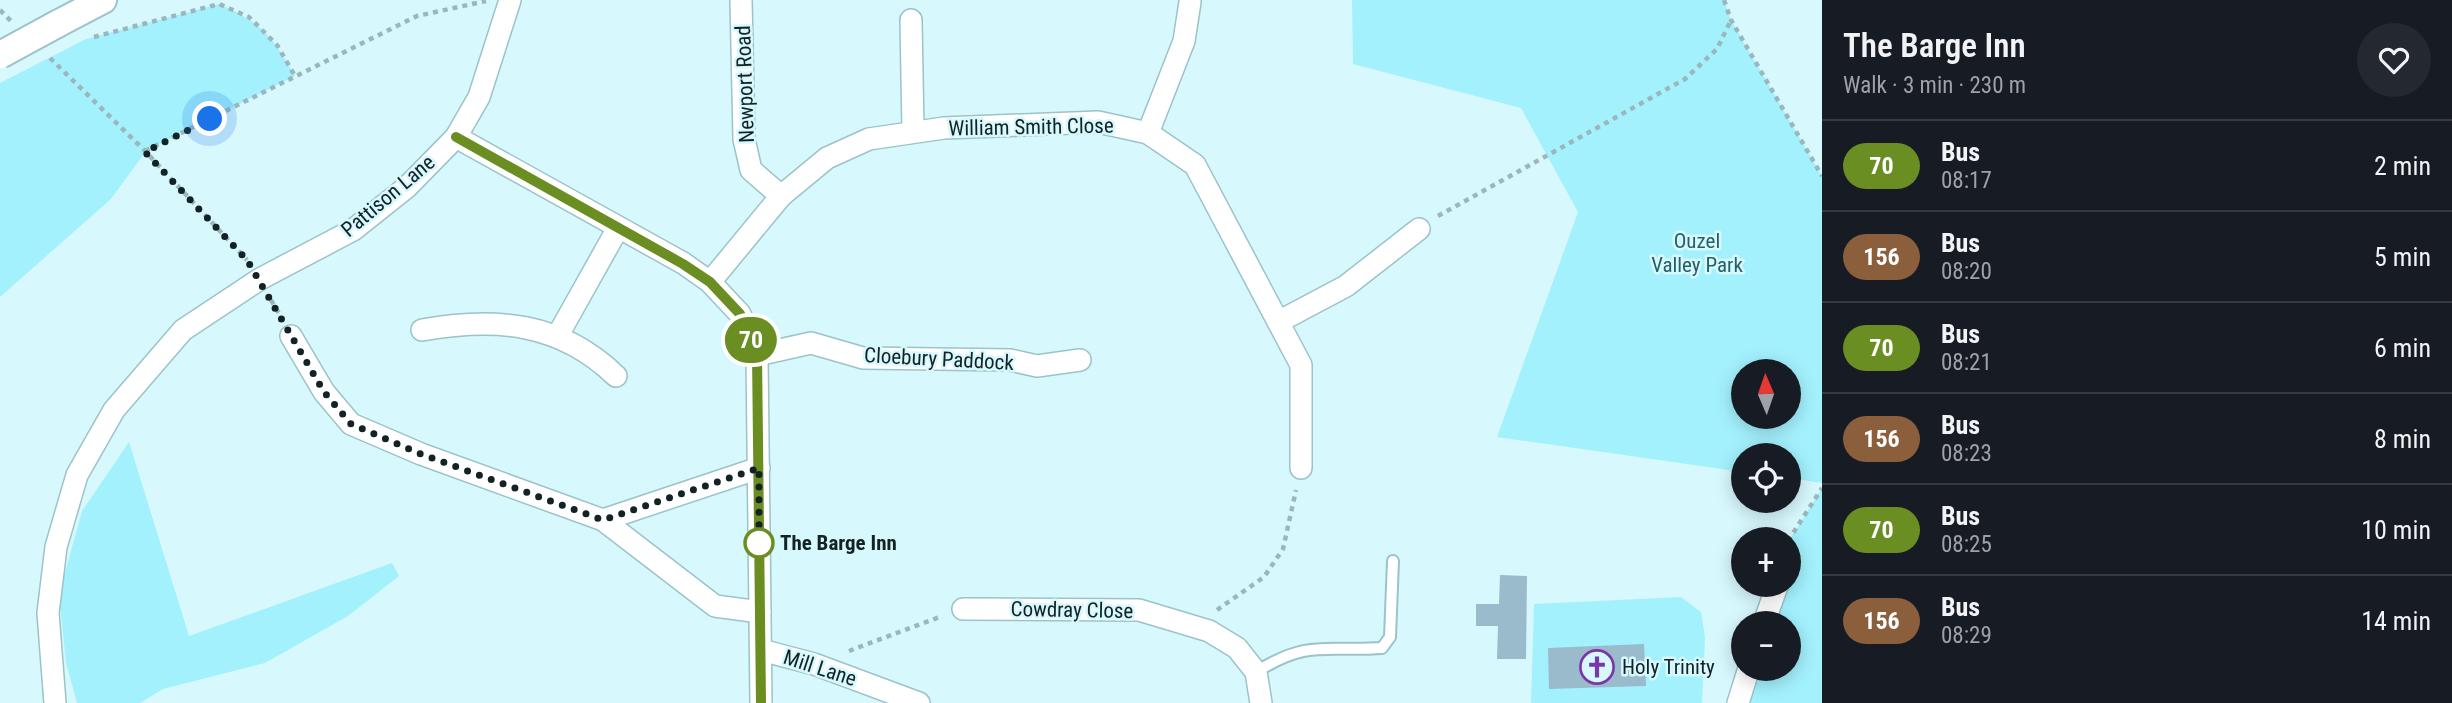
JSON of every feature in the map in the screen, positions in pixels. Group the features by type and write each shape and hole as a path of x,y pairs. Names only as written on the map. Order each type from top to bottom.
{"street":[{"path":"0,55 103,0"},
{"name":"Pattison Lane","path":"55,703 48,613 56,547 77,475 114,410 183,330 260,279 353,230 407,187 456,137 479,97 510,0"},
{"name":"Newport Road","path":"741,0 744,139 751,170 781,196"},
{"path":"1148,133 1185,41 1190,2"},
{"path":"911,20 913,131"},
{"name":"William Smith Close","path":"710,282 781,196 827,158 869,139 913,131 1098,122 1148,133 1195,165 1301,365 1301,468"},
{"path":"456,137 683,264 710,282 740,314 757,355 761,703"},
{"path":"558,335 618,228"},
{"path":"1280,321 1346,286 1419,229"},
{"path":"422,330 459,323 527,327 558,335 594,355 617,376"},
{"path":"291,336 324,392 351,424 421,454 603,520 715,607 760,612"},
{"name":"Cloebury Paddock","path":"757,355 811,343 863,358 1010,360 1037,366 1080,360"},
{"path":"603,520 759,468"},
{"name":"Cowdray Close","path":"963,609 1139,610 1209,631 1237,648 1256,672"},
{"name":"Mill Lane","path":"761,650 814,664 919,703"},
{"path":"1256,672 1261,703"},
{"path":"1738,703 1745,681"}],"lane":[{"path":"1256,672 1284,654 1311,648 1382,648 1391,637 1394,561"}],"path":[{"path":"145,152 417,16 493,0"},
{"path":"1724,0 1731,20 1822,176"},
{"path":"86,39 220,2 249,17 277,45 295,76"},
{"path":"483,2 489,7"},
{"path":"0,10 16,25"},
{"path":"1419,229 1542,156 1685,79 1717,49 1731,20"},
{"path":"46,54 145,152 247,260 291,336"},
{"path":"247,260 259,253"},
{"path":"1209,631 1217,610 1265,577 1283,549 1301,468"},
{"path":"1797,527 1822,488"},
{"path":"814,664 963,609"}],"green space":[{"name":"Ouzel Valley Park","path":"1352,0 1724,0 1731,20 1822,176 1822,483 1801,480 1801,443 1731,443 1731,470 1497,437 1578,212 1521,108 1353,64"},
{"path":"219,4 256,24 280,51 295,76 146,151 111,199 0,297 0,83 86,39"},
{"path":"129,442 189,636 392,563 399,576 348,616 265,663 163,689 140,703 77,703 66,663 59,594 82,511"},
{"path":"1822,488 1822,703 1738,703 1745,681 1801,681 1801,611 1768,611 1773,597 1801,597 1801,527 1798,527"},
{"path":"1681,597 1701,612 1705,637 1702,703 1531,703 1534,604"}],"building":[{"path":"1500,575 1527,576 1526,659 1497,659 1498,626 1476,626 1476,604 1499,604"},
{"name":"Holy Trinity","path":"1644,644 1646,686 1549,689 1548,648"}],"bus line":[{"name":"70","path":"456,137 683,264 710,282 740,314 757,355 761,703"}],"place":[{"name":"The Barge Inn","path":"759,543"},
{"name":"Holy Trinity","path":"1597,667"}],"route":[{"path":"210,119 145,152 247,260 324,392 351,424 421,454 603,520 759,468 759,543"}]}
